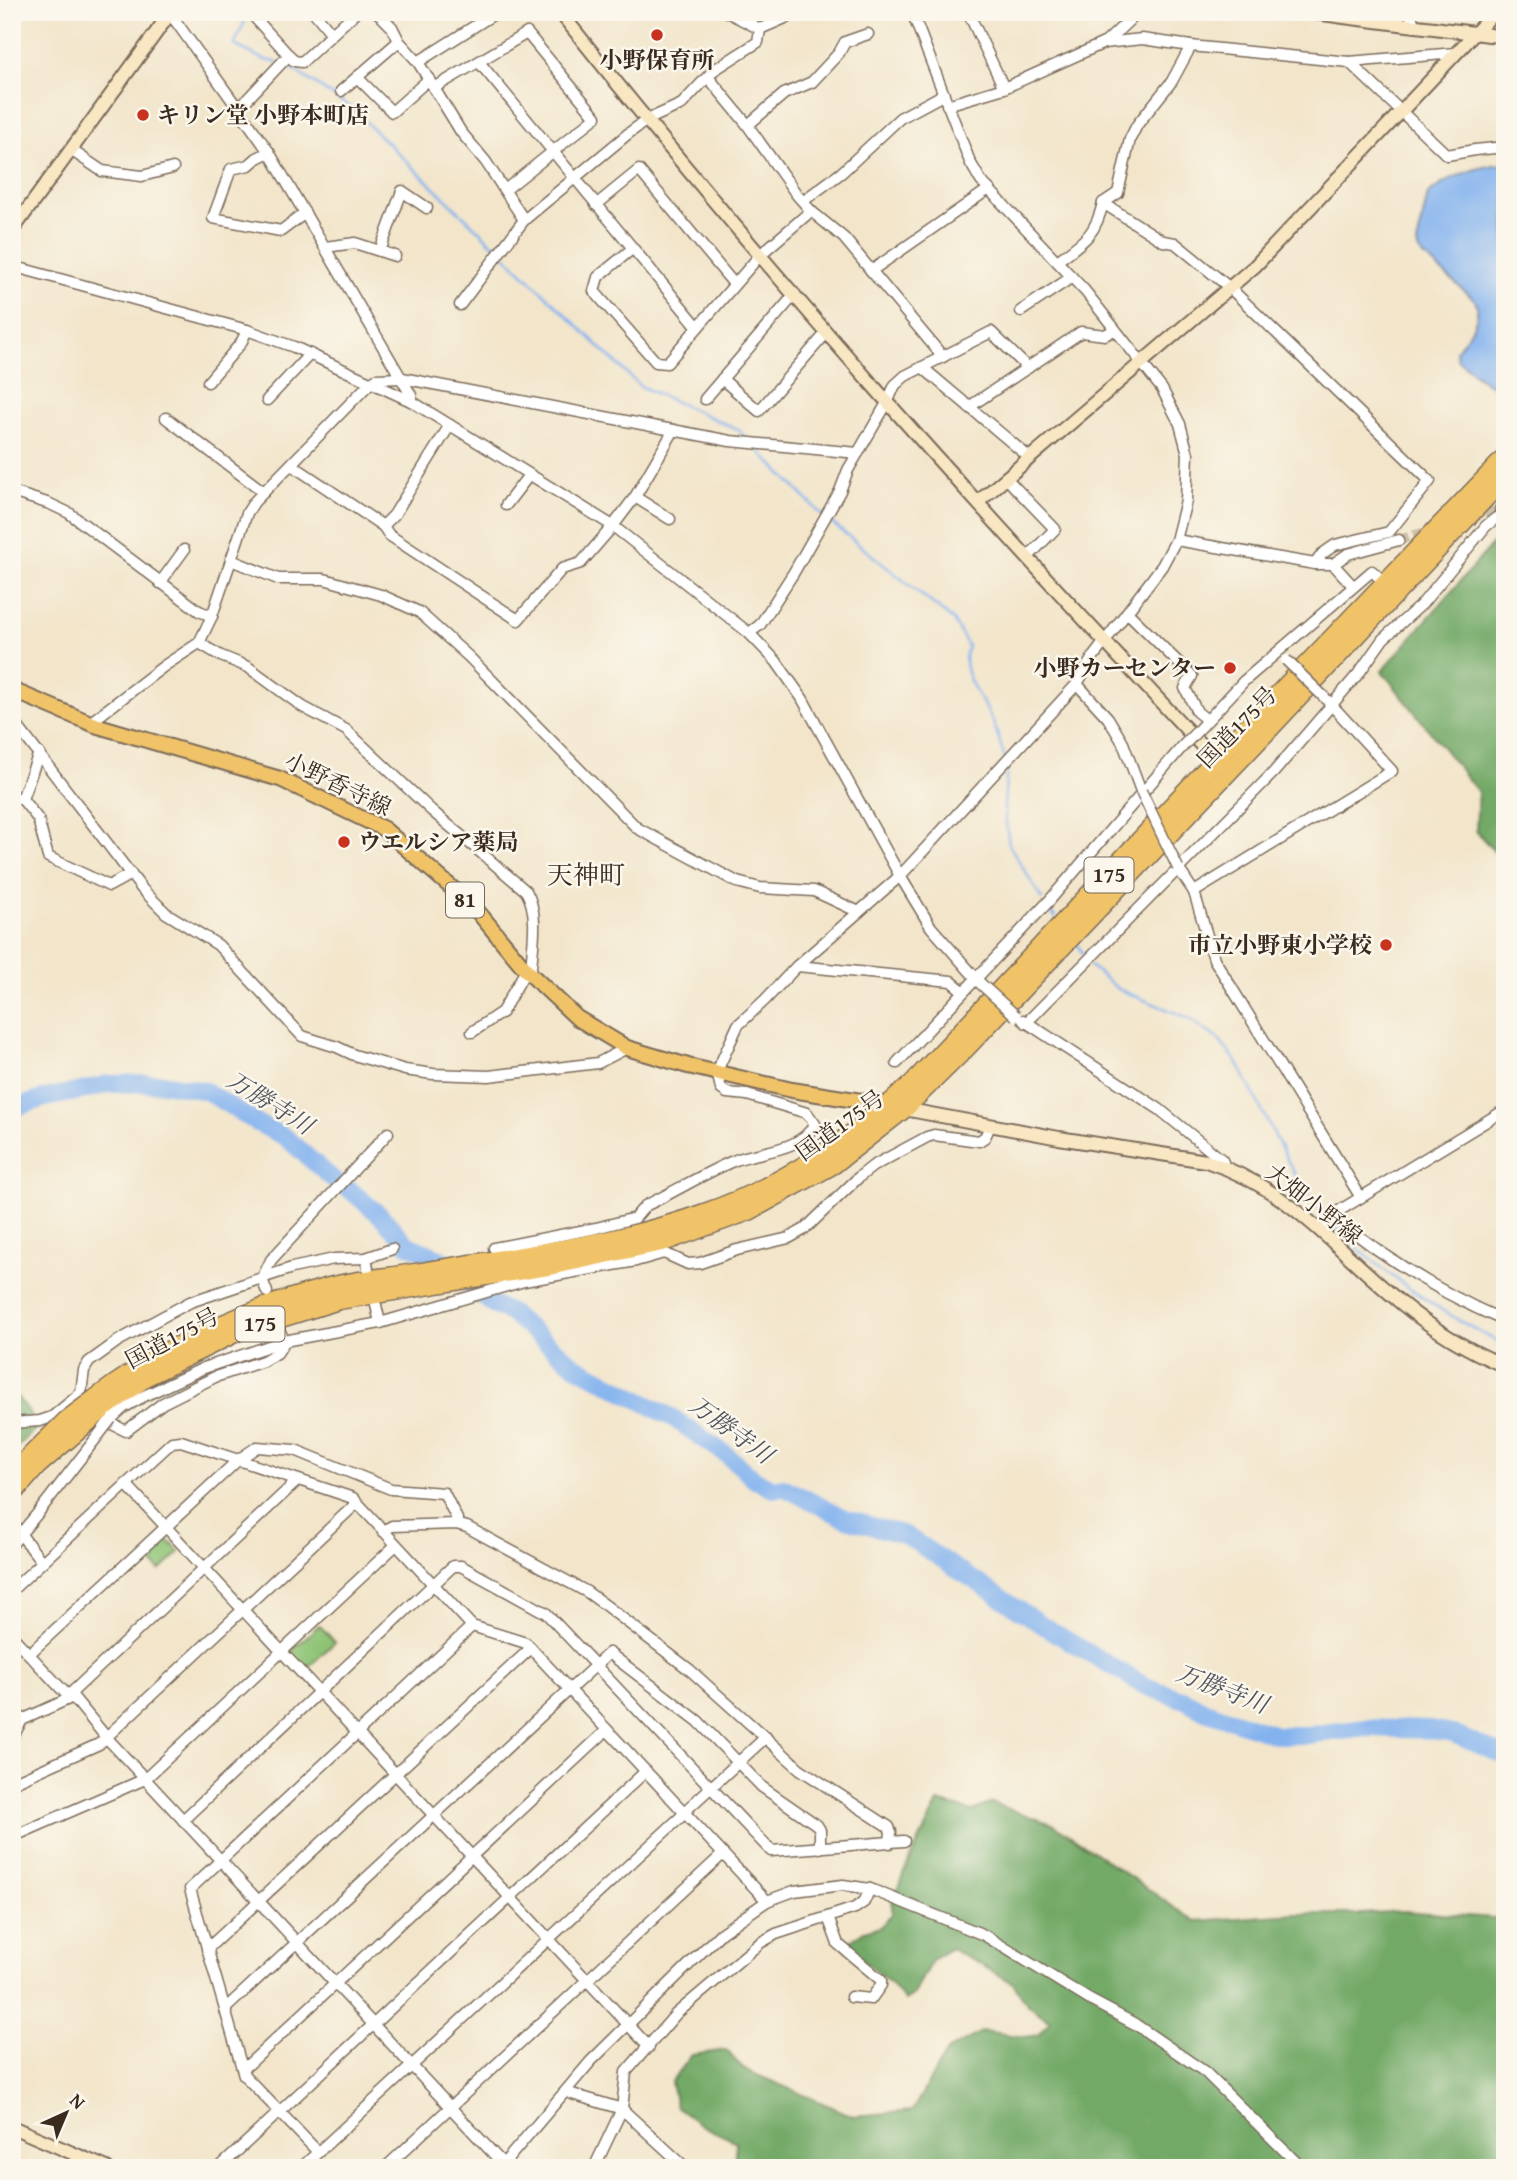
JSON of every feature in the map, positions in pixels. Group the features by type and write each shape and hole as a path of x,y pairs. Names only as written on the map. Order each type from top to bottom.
{"highway":[{"name":"国道175号","path":"15,1480 67,1420 97,1405 138,1366 181,1342 235,1319 328,1288 566,1263 749,1212 834,1164 1017,995 1385,583 1505,458"},
{"name":"国道175号","path":"1221,767 1505,477"}],"main road":[{"name":"小野香寺線","path":"12,690 91,722 280,779 384,829 474,907 526,971 577,1018 627,1048 688,1066 792,1090 897,1107"}],"street":[{"path":"256,12 255,18 294,61 302,62 356,12"},
{"path":"314,12 332,34"},
{"path":"377,12 418,62 461,132 486,162 524,220"},
{"path":"418,62 496,12"},
{"path":"561,12 647,120 887,403 1221,767"},
{"path":"727,12 760,29"},
{"path":"760,29 799,12"},
{"path":"494,1248 635,1218 645,1206 734,1161 785,1147 804,1137 815,1124 807,1113 747,1095 727,1093 719,1084 717,1071 738,1025 797,966 900,876 1077,684 1093,657 1162,566 1175,540 1186,501 1188,454 1180,424 1162,389 1142,363 1058,261 989,189 970,162 912,12"},
{"path":"968,12 1004,88"},
{"path":"1104,43 1138,12"},
{"path":"1309,12 1370,22 1414,24 1505,37"},
{"path":"1406,12 1414,24"},
{"path":"978,502 1255,266 1495,12"},
{"path":"12,231 169,13 269,152 411,395 411,401"},
{"path":"460,305 524,220 647,120 682,104 714,70 758,42 760,29"},
{"path":"357,77 392,111 431,84 479,62 527,33 596,117 505,190"},
{"path":"748,125 784,94 812,82 839,53 845,42 868,34"},
{"path":"947,104 1004,88 1104,43 1142,38 1191,46 1349,62 1456,53"},
{"path":"341,91 399,41"},
{"path":"1058,261 1084,241 1098,224 1103,203 1118,193 1130,139 1137,125 1172,81 1191,46"},
{"path":"238,109 289,55"},
{"path":"479,62 698,327"},
{"path":"1349,62 1447,155 1475,149 1505,147"},
{"path":"708,77 748,125 811,211 844,239 943,357"},
{"path":"803,201 841,173 900,118 942,93"},
{"path":"71,150 102,171 142,176 173,168"},
{"path":"269,152 249,165 231,169 214,218 281,231 305,212"},
{"path":"596,205 639,170 734,284"},
{"path":"871,271 989,189"},
{"path":"380,251 402,191 426,208"},
{"path":"1103,203 1163,241 1175,243 1230,288 1430,481 1389,532 1335,545 1322,554 1315,564"},
{"path":"632,249 598,277 594,291 656,362 667,363 761,254 811,211"},
{"path":"326,247 355,243 395,256"},
{"path":"12,266 276,339 411,401 613,526 749,633 776,661 802,698 931,927 978,982 1026,1023 1160,1109 1222,1160 1225,1167"},
{"path":"1021,311 1072,277"},
{"path":"705,398 794,294"},
{"path":"208,382 241,344 247,330"},
{"path":"969,407 1081,332 1105,335 1114,330"},
{"path":"722,379 759,411 827,332"},
{"path":"749,633 760,625 794,572 840,491 848,470 895,384 991,332 1028,368"},
{"path":"267,400 310,354"},
{"path":"922,367 1030,458"},
{"path":"91,722 199,643 212,616 247,513 264,492 376,379 401,378 730,441 858,453"},
{"path":"166,418 264,492"},
{"path":"383,526 394,515 450,425"},
{"path":"292,465 383,526 389,535 518,620 562,569 581,563 613,526 635,498 674,430"},
{"path":"506,505 529,475"},
{"path":"1006,478 1055,528 1028,557"},
{"path":"12,492 69,513 160,583 199,611 212,616"},
{"path":"635,498 670,519"},
{"path":"1026,1023 1274,772 1327,700 1359,673 1383,639 1422,604 1476,537 1503,511"},
{"path":"1461,524 1476,537"},
{"path":"1175,540 1315,564 1333,564 1349,554 1399,540"},
{"path":"160,583 184,550"},
{"path":"231,560 278,579 324,579 381,595 419,612 469,657 636,828 737,882 760,888 814,891 859,912"},
{"path":"1333,564 1353,586"},
{"path":"897,1063 963,991 978,982 1141,791 1244,681 1282,656 1371,571 1385,583"},
{"path":"1128,613 1192,676 1185,688 1204,723"},
{"path":"199,643 248,667 303,707 346,730 432,811 526,891 531,899 534,916 531,968 526,971 502,1012 472,1032"},
{"path":"1194,892 1392,771 1327,700 1282,656"},
{"path":"1077,684 1108,718 1123,743 1141,791 1178,868 1194,892 1214,959 1360,1196"},
{"path":"12,719 131,874 166,913 218,945 302,1036 405,1070 433,1074 489,1076 598,1063 627,1048"},
{"path":"39,753 17,798 38,819 48,857 109,886 131,874"},
{"path":"797,966 951,981 963,991"},
{"name":"大畑小野線","path":"897,1107 990,1126 1206,1161 1225,1167 1267,1188 1323,1232 1402,1304 1470,1352 1505,1366"},
{"path":"1323,1232 1332,1215 1360,1196 1505,1110"},
{"path":"12,1423 40,1421 97,1405 123,1408 204,1368 284,1341 380,1323 524,1281 636,1261 664,1253 688,1264 700,1263 737,1250 789,1238 805,1229 859,1177 895,1153 934,1135 979,1141 985,1137 990,1126"},
{"path":"267,1292 262,1279 271,1260 388,1133"},
{"path":"1332,1215 1365,1242 1411,1272 1505,1321"},
{"path":"284,1341 277,1353 263,1361 215,1377 175,1396 126,1431 103,1420 83,1370 89,1362 118,1341 190,1302 292,1268 334,1259 367,1263 392,1250"},
{"path":"376,1305 380,1323"},
{"path":"279,1329 284,1341"},
{"path":"12,1544 38,1513 97,1405"},
{"path":"12,1590 172,1442 181,1441 353,1498 472,1626 526,1643 767,1901"},
{"path":"29,1654 238,1460 257,1447 295,1450 391,1489 444,1493 457,1518 456,1524"},
{"path":"12,1738 22,1720 70,1696 298,1480"},
{"path":"126,1484 649,2047"},
{"path":"12,1783 99,1744 357,1503"},
{"path":"13,1524 42,1562"},
{"path":"383,1531 392,1526 456,1524 467,1527 596,1599 690,1670 800,1769 888,1826 891,1832 890,1843"},
{"path":"12,1836 145,1779 396,1545"},
{"path":"183,1820 453,1566 461,1566 546,1613 771,1852 904,1842"},
{"path":"318,2152 244,2075 190,1889 472,1626"},
{"path":"12,1636 504,2167 591,2062 721,1933 767,1901 794,1891 843,1885 870,1889 984,1935 1176,2050 1205,2072 1302,2168"},
{"path":"207,1949 531,1648"},
{"path":"225,2009 609,1653 698,1721 762,1787 817,1825 820,1830 820,1848"},
{"path":"242,2067 249,2064 607,1730"},
{"path":"301,2168 766,1737"},
{"path":"219,2168 646,1771"},
{"path":"385,2168 723,1854"},
{"path":"594,2168 622,2109 626,2073 676,2014 760,1943 776,1934 855,1908 864,1902 870,1889"},
{"path":"828,1917 838,1944 881,1980 881,1985 871,1999 851,1997"},
{"path":"567,2090 572,2094 622,2109 686,2168"},
{"path":"12,2127 105,2167"}],"green space":[{"path":"1505,530 1505,864 1476,831 1478,792 1382,671"},
{"path":"12,1390 39,1426 12,1452"},
{"path":"166,1538 180,1552 160,1571 147,1557"},
{"path":"319,1625 335,1642 304,1671 288,1654"},
{"path":"938,1802 972,1811 992,1803 1055,1825 1194,1921 1296,1914 1403,1911 1505,1919 1505,2168 739,2168 735,2160 737,2142 702,2126 676,2107 671,2082 692,2055 726,2050 743,2069 853,2116 912,2111 947,2051 983,2031 1025,2037 1038,2035 1050,2021 1028,2005 1013,1983 951,1948 932,1960 913,1995 905,2001 890,1983 845,1945 864,1931 880,1927 892,1914 892,1903 905,1870"}],"water":[{"path":"1505,164 1505,392 1486,383 1457,359 1456,351 1476,321 1475,300 1424,256 1417,244 1428,194 1464,173"}],"waterway":[{"path":"249,12 234,45 265,60 277,62"},
{"path":"283,63 350,107 497,248"},
{"path":"502,253 640,386 739,430 747,439"},
{"path":"754,446 823,516"},
{"path":"828,520 953,620 968,646 965,656 968,675 993,722 1005,759"},
{"path":"1007,765 1004,807 1009,845 1042,899"},
{"path":"1049,909 1055,917"},
{"path":"1078,946 1083,954"},
{"path":"1089,965 1118,989 1188,1018 1218,1039 1237,1062 1293,1171 1326,1218"},
{"name":"万勝寺川","path":"12,1109 45,1098 108,1084 163,1083 206,1091 285,1137 381,1216 408,1245 440,1258 493,1305 509,1312 574,1365 673,1418 727,1455 756,1480 773,1489 783,1487 846,1519 905,1535 1050,1630 1145,1686 1185,1700 1205,1711 1276,1735 1308,1735 1366,1728 1430,1730 1453,1734 1505,1756"},
{"path":"1331,1223 1369,1258 1413,1291 1459,1321 1505,1345"}],"tunnel":[{"path":"1470,518 1500,509"},
{"path":"1399,540 1432,530"}],"place":[{"name":"小野保育所","path":"657,35"},
{"name":"キリン堂 小野本町店","path":"143,115"},
{"name":"小野カーセンター","path":"1230,668"},
{"name":"ウエルシア薬局","path":"344,842"},
{"name":"市立小野東小学校","path":"1386,945"}],"district":[{"name":"天神町","path":"586,875"}]}
